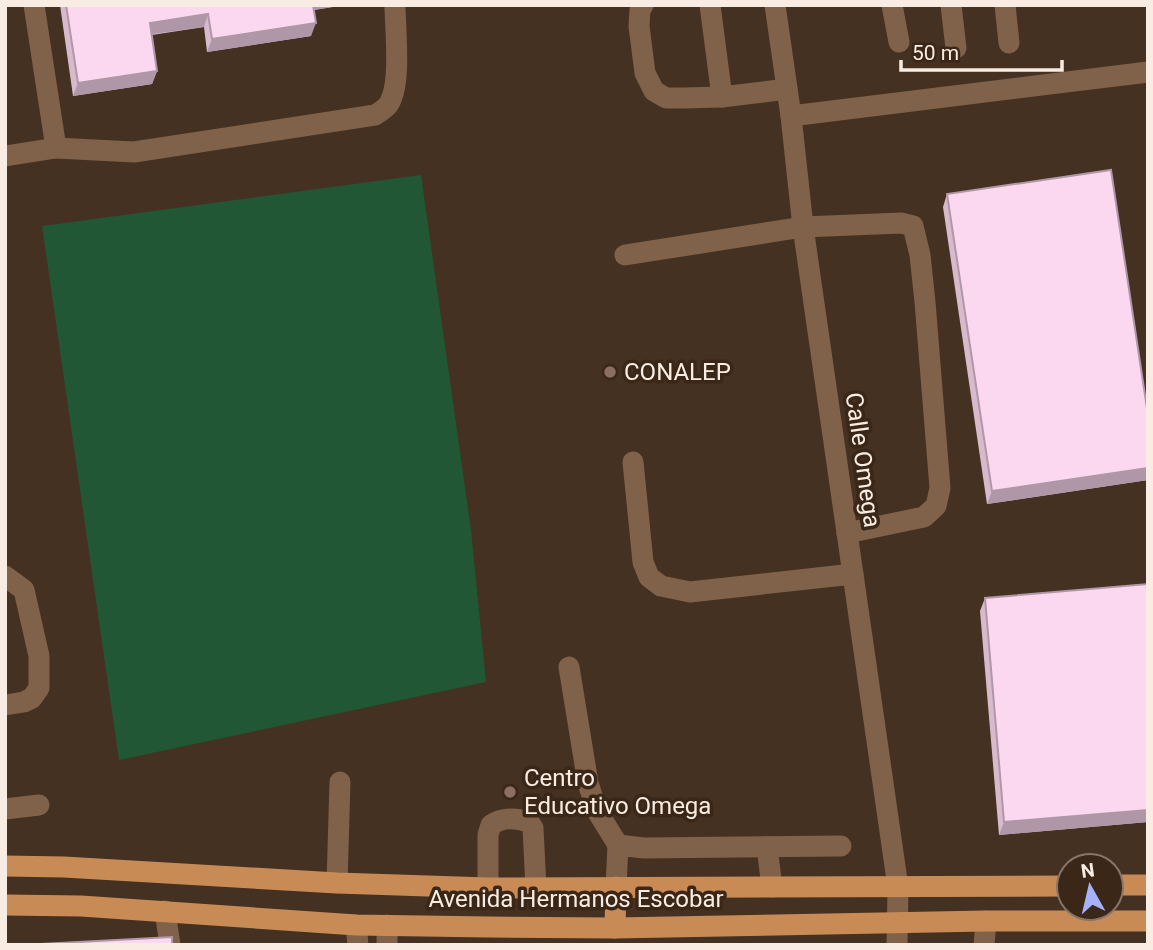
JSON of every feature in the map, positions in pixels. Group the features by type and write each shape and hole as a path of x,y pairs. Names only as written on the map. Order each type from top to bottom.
{"main road":[{"name":"Avenida Hermanos Escobar","path":"5,866 488,888 1055,886"},
{"path":"165,874 165,911"},
{"path":"1125,885 1148,885"},
{"path":"613,937 616,887"},
{"name":"Avenida Hermanos Escobar","path":"5,905 165,911 357,935 613,937 897,922 1148,922"}],"street":[{"path":"34,5 56,148"},
{"path":"5,156 56,148 134,152 375,115 387,107 396,82 395,5"},
{"path":"643,5 639,26 645,72 654,92 666,98 722,97 788,89"},
{"path":"710,5 722,97"},
{"name":"Calle Omega","path":"775,5 792,116 803,227 898,887 897,945"},
{"path":"892,5 899,42"},
{"path":"951,5 956,48"},
{"path":"1005,5 1009,43"},
{"path":"792,116 1141,69"},
{"path":"625,255 803,227 901,223 912,226 920,255 940,488 936,506 924,517 847,533"},
{"path":"633,462 643,562 649,577 661,586 690,592 853,574"},
{"path":"5,576 24,590 38,656 39,688 32,698 24,702 5,705"},
{"path":"569,667 588,783 597,811 618,845 616,887"},
{"path":"337,883 341,782"},
{"path":"5,809 39,805"},
{"path":"488,888 488,835 491,825 498,820 520,819 529,822 534,836 536,888"},
{"path":"618,845 644,848 841,846"},
{"path":"767,847 772,887"},
{"path":"165,911 170,945"},
{"path":"984,945 986,920"}],"green space":[{"path":"421,175 471,530 486,682 119,760 42,226"}],"building":[{"path":"66,5 313,5 316,23 212,39 208,14 150,23 157,71 78,83"},
{"path":"1111,170 1148,415 1148,468 992,491 947,194"},
{"path":"1148,584 1148,810 1004,822 985,598"},
{"path":"172,937 172,945 41,945 41,944"}],"place":[{"name":"CONALEP","path":"610,372"},
{"name":"Centro Educativo Omega","path":"510,792"}]}
